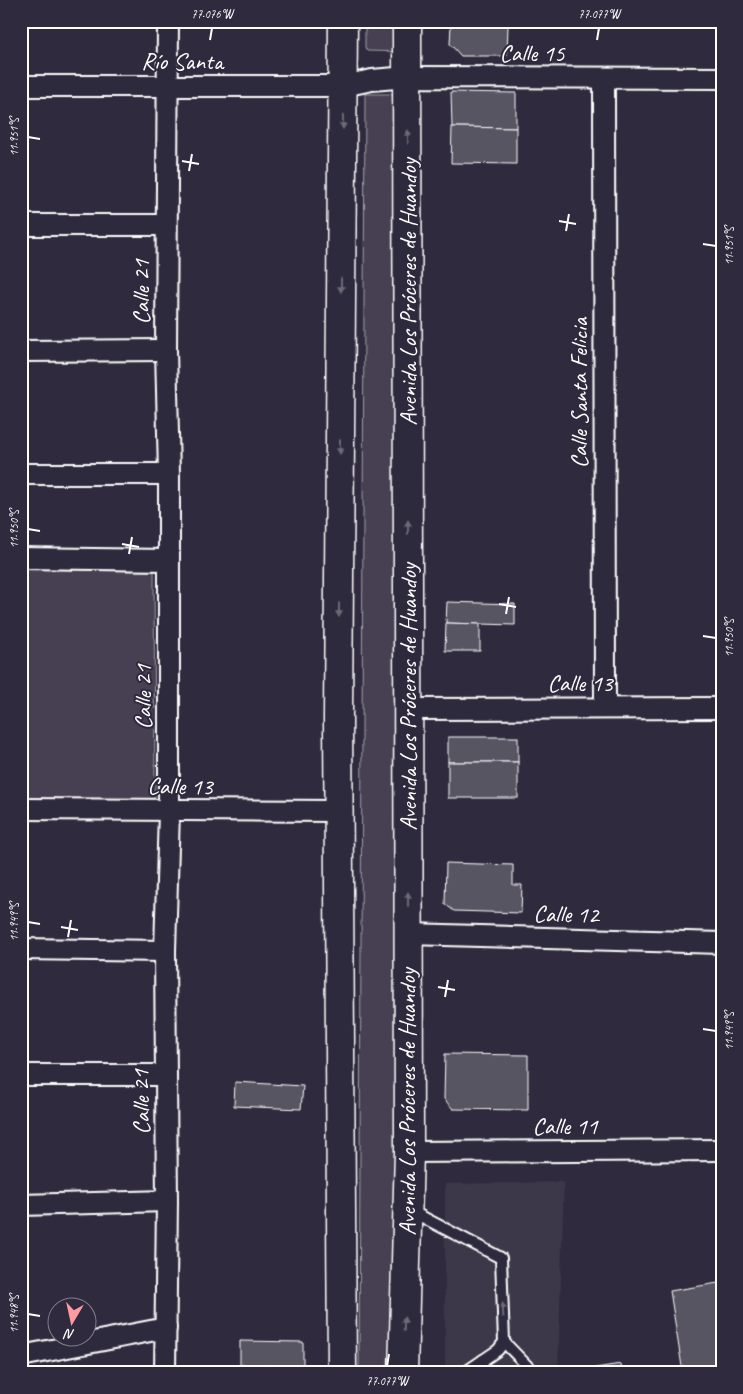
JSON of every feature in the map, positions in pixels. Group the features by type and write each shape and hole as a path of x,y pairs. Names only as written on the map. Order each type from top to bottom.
{"main road":[{"path":"342,1373 338,812 343,21"},
{"name":"Avenida Los Próceres de Huandoy","path":"403,1373 409,1152 407,21"}],"street":[{"name":"Calle 21","path":"165,1373 167,1201 165,951 169,811 169,474 166,350 168,21"},
{"name":"Calle 15","path":"343,86 372,80 408,77 722,78"},
{"name":"Calle Santa Felicia","path":"604,78 605,708"},
{"name":"Río Santa","path":"21,86 343,86"},
{"path":"21,225 166,225"},
{"path":"21,351 166,350"},
{"path":"21,474 169,474"},
{"path":"21,558 168,560"},
{"name":"Calle 13","path":"407,708 722,708"},
{"name":"Calle 13","path":"21,809 338,812"},
{"name":"Calle 12","path":"408,934 722,943"},
{"path":"21,949 165,951"},
{"path":"21,1075 166,1075"},
{"name":"Calle 11","path":"409,1152 722,1150"},
{"path":"21,1205 167,1201"},
{"path":"21,1356 166,1328"}],"lane":[{"path":"407,1209 501,1258 504,1342 498,1350 464,1373"},
{"path":"504,1342 534,1373"},
{"path":"482,1373 483,1360"}],"shaded area":[{"path":"365,21 404,21 404,52 367,51 365,47"},
{"path":"365,94 397,94 399,1373 359,1373"},
{"path":"21,569 154,571 155,805 21,803"},
{"path":"564,1182 558,1373 445,1373 445,1184"}],"building":[{"path":"451,21 508,21 508,25 451,24"},
{"path":"451,24 508,25 507,56 461,56 450,44"},
{"path":"451,92 516,93 516,128 452,127"},
{"path":"452,127 516,128 516,164 451,163"},
{"path":"447,602 515,604 515,625 446,623"},
{"path":"446,623 480,624 480,651 445,651"},
{"path":"448,737 518,737 518,762 448,762"},
{"path":"448,762 518,762 518,798 448,798"},
{"path":"446,863 513,865 513,885 522,885 521,913 454,911 445,904"},
{"path":"445,1054 528,1055 528,1110 453,1109 444,1099"},
{"path":"235,1082 303,1086 301,1109 234,1106"},
{"path":"718,1283 722,1305 722,1373 683,1373 670,1291"},
{"path":"240,1341 303,1342 303,1366 240,1365"},
{"path":"621,1364 622,1373 596,1373 595,1368"}]}
